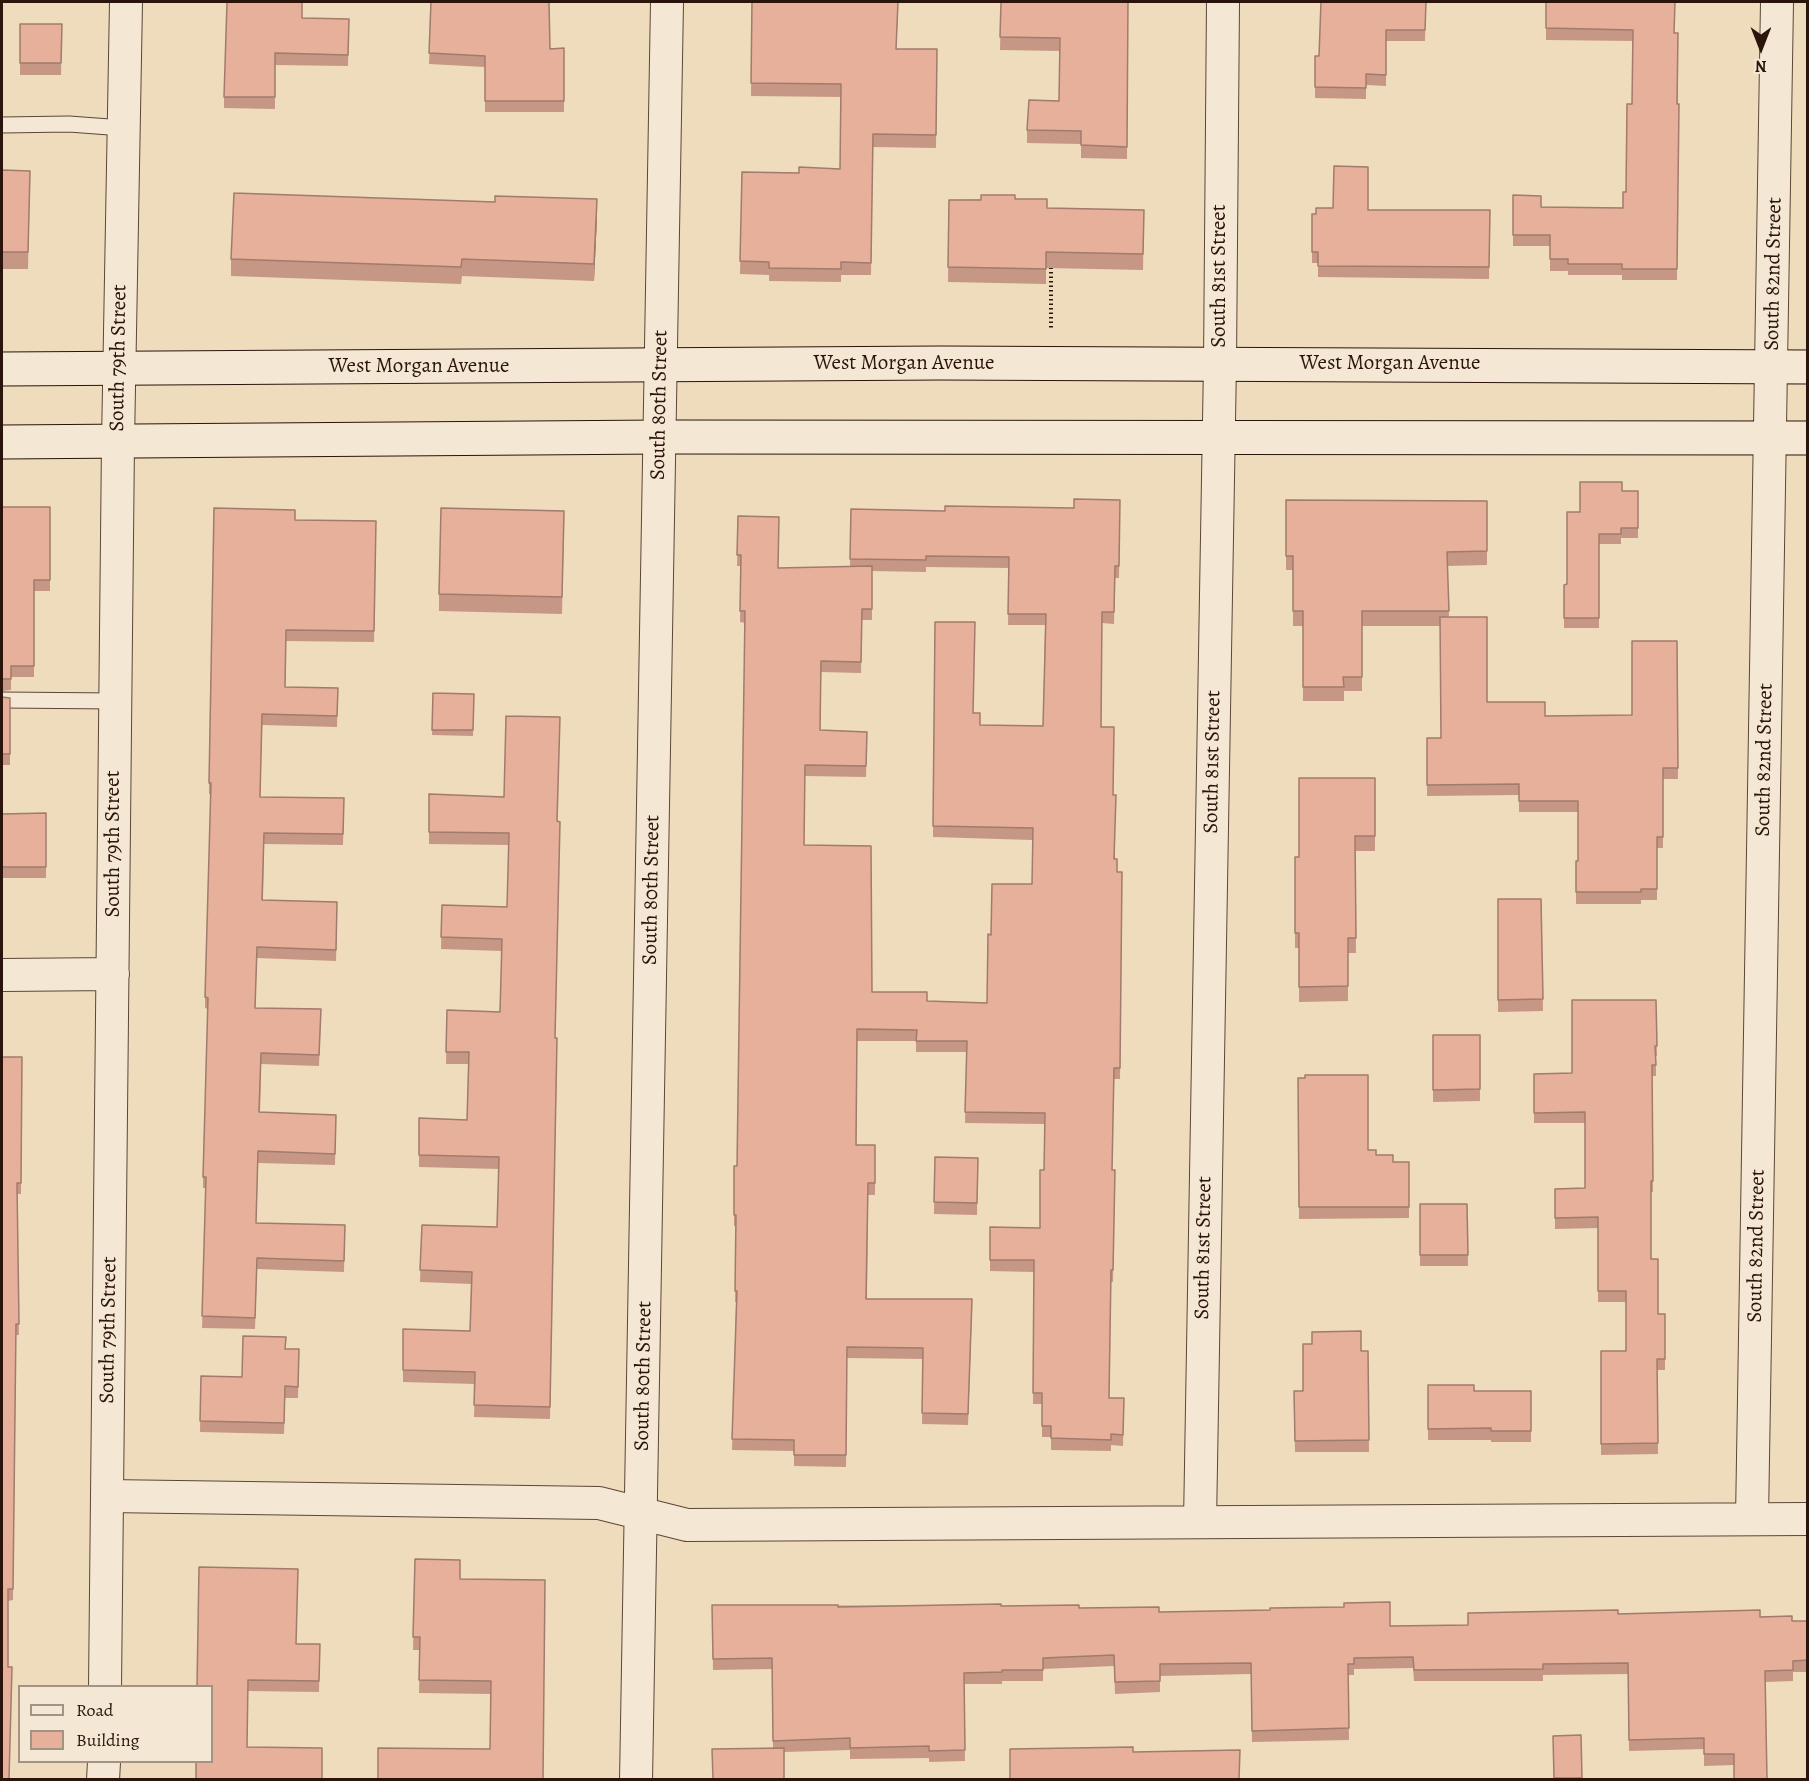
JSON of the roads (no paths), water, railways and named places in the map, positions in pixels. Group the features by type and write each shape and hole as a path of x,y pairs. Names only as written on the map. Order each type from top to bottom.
{"street":[{"name":"South 79th Street","path":"105,1685 118,442 126,2"},
{"name":"South 80th Street","path":"636,1779 667,2"},
{"name":"South 81st Street","path":"1200,1522 1220,363 1223,2"},
{"name":"South 82nd Street","path":"1752,1519 1778,2"},
{"name":"West Morgan Avenue","path":"2,369 940,363 1808,367"},
{"path":"2,442 660,438 1808,438"},
{"path":"2,975 113,974"},
{"path":"107,1496 598,1503 687,1525 1808,1519"},
{"path":"103,1779 104,1763"}],"lane":[{"path":"2,125 69,124 123,128"},
{"path":"2,700 116,701"}]}
